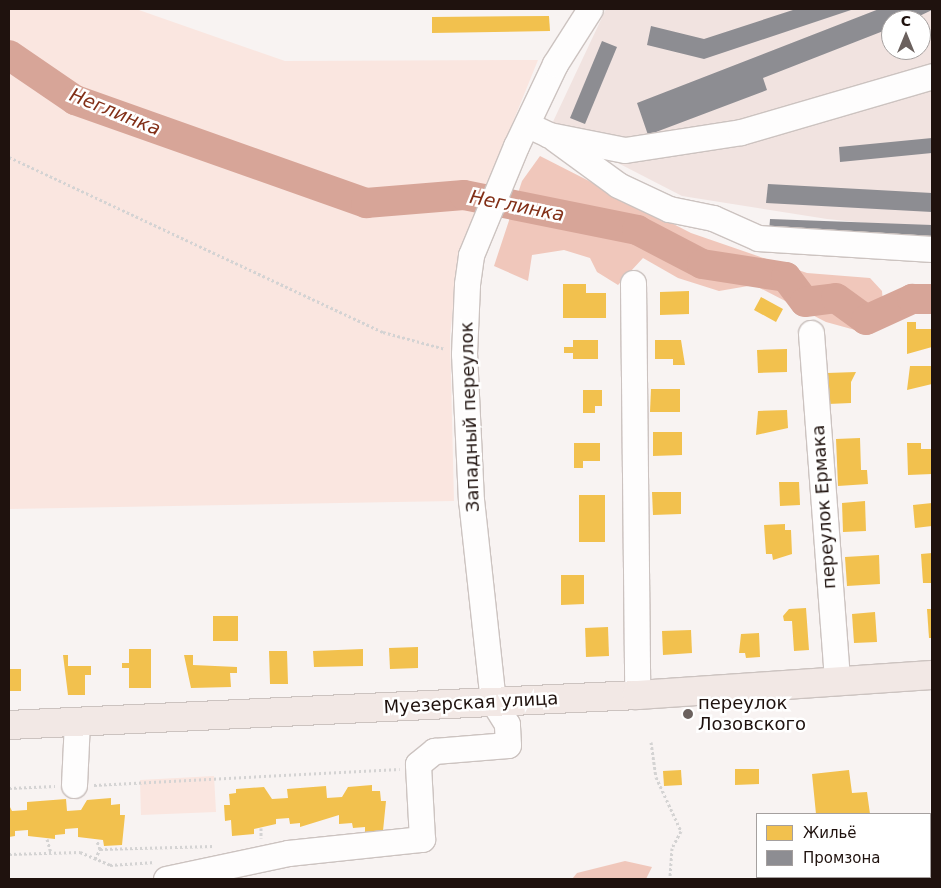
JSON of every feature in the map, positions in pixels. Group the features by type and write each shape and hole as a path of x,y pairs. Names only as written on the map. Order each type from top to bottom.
{"main road":[{"name":"Муезерская улица","path":"9,726 637,695 932,675"}],"street":[{"name":"Западный переулок","path":"493,702 471,500 464,354 471,255 482,229 531,136 555,64 590,9"},
{"path":"531,136 626,150 740,132 932,76"},
{"path":"531,136 618,184 669,209 713,218 758,238 932,249"},
{"path":"633,283 637,695"},
{"name":"переулок Ермака","path":"811,333 837,681"},
{"path":"170,878 288,853 422,839 409,796 418,768 434,752 508,745 507,724 493,702"},
{"path":"74,785 77,722"}],"path":[{"path":"9,165 10,158 383,332 464,354"},
{"path":"651,742 656,777 681,831 672,848 670,879"},
{"path":"9,788 418,768"},
{"path":"261,828 262,841"},
{"path":"47,839 52,853"},
{"path":"95,859 98,841"},
{"path":"9,854 80,852 110,865 163,861 170,878"}],"shaded area":[{"path":"9,9 136,9 285,61 538,60 458,258 450,337 454,501 9,509"},
{"path":"606,9 932,9 932,230 827,219 682,196 550,128"},
{"path":"540,156 691,233 807,273 870,278 882,291 883,303 866,333 826,322 754,285 719,291 678,278 643,258 618,285 597,272 590,258 564,250 532,255 528,281 494,266 522,181"},
{"path":"214,776 216,812 141,815 140,780"},
{"path":"625,861 652,867 646,879 572,879 577,873"}],"building: Жильё":[{"path":"549,16 550,31 432,33 432,17"},
{"path":"563,284 586,284 586,293 606,293 606,318 563,318"},
{"path":"689,291 689,314 660,315 660,292"},
{"path":"761,297 783,309 776,322 754,310"},
{"path":"907,322 916,322 916,329 932,329 932,347 907,354"},
{"path":"573,340 598,340 598,359 573,359 573,353 564,353 564,347 573,347"},
{"path":"655,340 681,340 685,365 673,365 673,359 655,359"},
{"path":"787,349 787,372 758,373 757,350"},
{"path":"910,366 932,366 932,384 907,390"},
{"path":"856,372 851,382 851,403 828,404 827,373"},
{"path":"651,389 680,389 680,412 650,412"},
{"path":"583,390 602,390 602,406 595,406 595,413 583,413"},
{"path":"787,410 788,428 756,435 758,411"},
{"path":"653,432 682,432 682,455 653,456"},
{"path":"860,438 861,470 867,470 868,484 838,486 836,439"},
{"path":"574,443 600,443 600,461 583,461 583,468 574,468"},
{"path":"907,443 921,443 921,449 932,449 932,474 908,475"},
{"path":"779,482 799,482 800,505 780,506"},
{"path":"652,492 681,492 681,514 653,515"},
{"path":"579,495 605,495 605,542 579,542"},
{"path":"865,501 866,531 843,532 842,503"},
{"path":"932,503 932,526 915,528 913,505"},
{"path":"785,524 785,530 791,530 792,554 773,560 772,554 766,554 764,525"},
{"path":"932,553 932,583 923,583 921,554"},
{"path":"879,555 880,584 847,586 845,557"},
{"path":"561,575 584,575 584,604 561,605"},
{"path":"806,608 809,650 794,651 792,621 784,621 783,616 789,609"},
{"path":"927,609 932,609 932,638 929,638"},
{"path":"875,612 877,642 854,643 852,614"},
{"path":"213,616 238,616 238,641 213,641"},
{"path":"608,627 609,656 586,657 585,628"},
{"path":"691,630 692,653 663,655 662,631"},
{"path":"759,633 760,657 746,658 745,653 739,653 741,634"},
{"path":"418,647 418,668 390,669 389,648"},
{"path":"129,649 151,649 151,688 129,688 129,668 122,668 122,663 129,663"},
{"path":"363,649 363,666 314,667 313,651"},
{"path":"269,651 287,651 288,684 270,684"},
{"path":"63,655 68,655 68,666 91,666 91,675 85,675 85,695 68,695"},
{"path":"184,655 193,655 193,665 237,667 237,673 230,673 231,687 191,688"},
{"path":"9,669 21,669 21,691 9,691"},
{"path":"735,769 759,769 759,784 735,785"},
{"path":"681,770 682,785 664,786 663,771"},
{"path":"849,770 852,793 867,792 870,813 816,813 812,774"},
{"path":"372,785 372,791 380,791 381,801 386,801 383,831 365,832 365,827 353,828 352,823 339,824 339,815 300,827 300,823 290,824 289,818 276,819 276,824 254,829 254,834 232,836 231,820 225,821 224,805 230,805 229,794 236,793 236,789 264,787 272,799 288,798 287,789 326,786 327,798 342,797 348,787"},
{"path":"111,798 111,805 120,804 120,815 125,815 122,845 104,846 103,840 78,837 78,828 65,829 65,834 55,835 55,839 28,836 28,830 15,831 15,836 9,837 9,805 12,811 27,810 27,802 66,799 67,811 81,810 87,800"},
{"path":"931,866 932,879 891,879 931,878"},
{"path":"860,878 861,879 788,879"}],"building: Промзона":[{"path":"796,9 854,9 704,59 647,45 651,26 704,39"},
{"path":"879,9 932,10 881,10 881,32 763,78 767,90 648,135 637,103"},
{"path":"602,41 617,47 585,124 570,118"},
{"path":"932,138 932,153 840,162 839,147"},
{"path":"768,184 932,193 932,212 766,203"},
{"path":"770,219 932,225 932,239 769,233"}],"waterway":[{"name":"Неглинка","path":"9,55 75,100 366,203 464,195 637,230 702,264 786,277 805,302 836,298 866,320 912,299 932,299"}],"place":[{"name":"переулок Лозовского","path":"688,714"}]}
